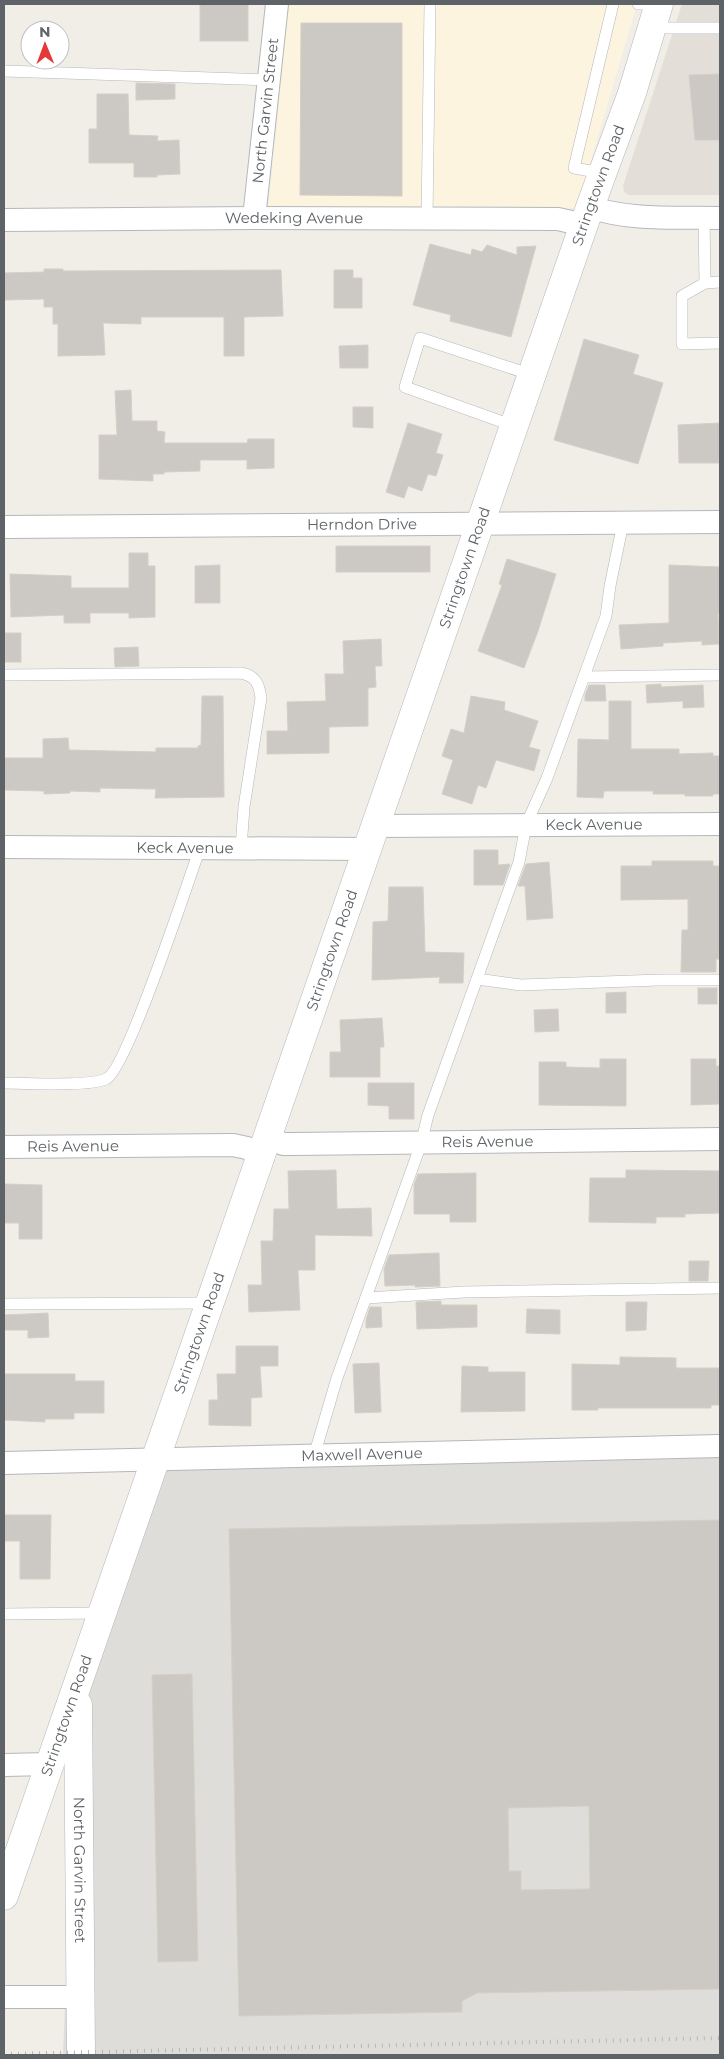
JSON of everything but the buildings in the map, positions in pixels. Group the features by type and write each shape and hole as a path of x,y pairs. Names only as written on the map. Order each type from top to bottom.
{"main road":[{"name":"Stringtown Road","path":"4,1896 587,216 632,94 652,9"},
{"name":"North Garvin Street","path":"78,1686 81,2055"}],"street":[{"name":"North Garvin Street","path":"254,218 277,4"},
{"name":"Wedeking Avenue","path":"4,220 254,218 558,219 608,214 712,217"},
{"name":"Herndon Drive","path":"4,527 720,522"},
{"name":"Keck Avenue","path":"4,847 241,848 526,825 720,824"},
{"name":"Reis Avenue","path":"272,1123 273,1138 283,1144 422,1144 720,1139"},
{"name":"Reis Avenue","path":"4,1147 233,1144 247,1148 260,1156"},
{"name":"Maxwell Avenue","path":"4,1463 720,1446"},
{"path":"4,1765 49,1764"},
{"path":"4,1998 80,1997"}],"lane":[{"path":"427,219 430,4"},
{"path":"602,173 574,168 613,4"},
{"path":"652,9 668,28 720,28"},
{"path":"4,71 269,80"},
{"path":"704,283 712,217"},
{"path":"720,282 704,283 682,296 682,344 720,343"},
{"path":"515,426 405,388 420,338 532,375"},
{"path":"314,1456 337,1378 422,1144 428,1115 519,862 526,825 547,778 606,616 622,523"},
{"path":"4,675 241,673 250,675 257,681 261,698 244,807 241,848"},
{"path":"584,677 720,675"},
{"path":"4,1083 90,1083 108,1079 116,1070 140,1016 200,848"},
{"path":"477,980 521,985 659,980 720,980"},
{"path":"366,1298 464,1292 720,1288"},
{"path":"4,1304 210,1303"},
{"path":"4,1614 103,1613"}],"shaded area":[{"path":"289,4 637,4 577,208 268,211"},
{"path":"682,4 720,4 720,195 629,195 624,192 623,186"},
{"path":"720,1448 720,2055 63,2055 78,1686 156,1459"}],"railway":[{"path":"4,2054 720,2038"}]}
